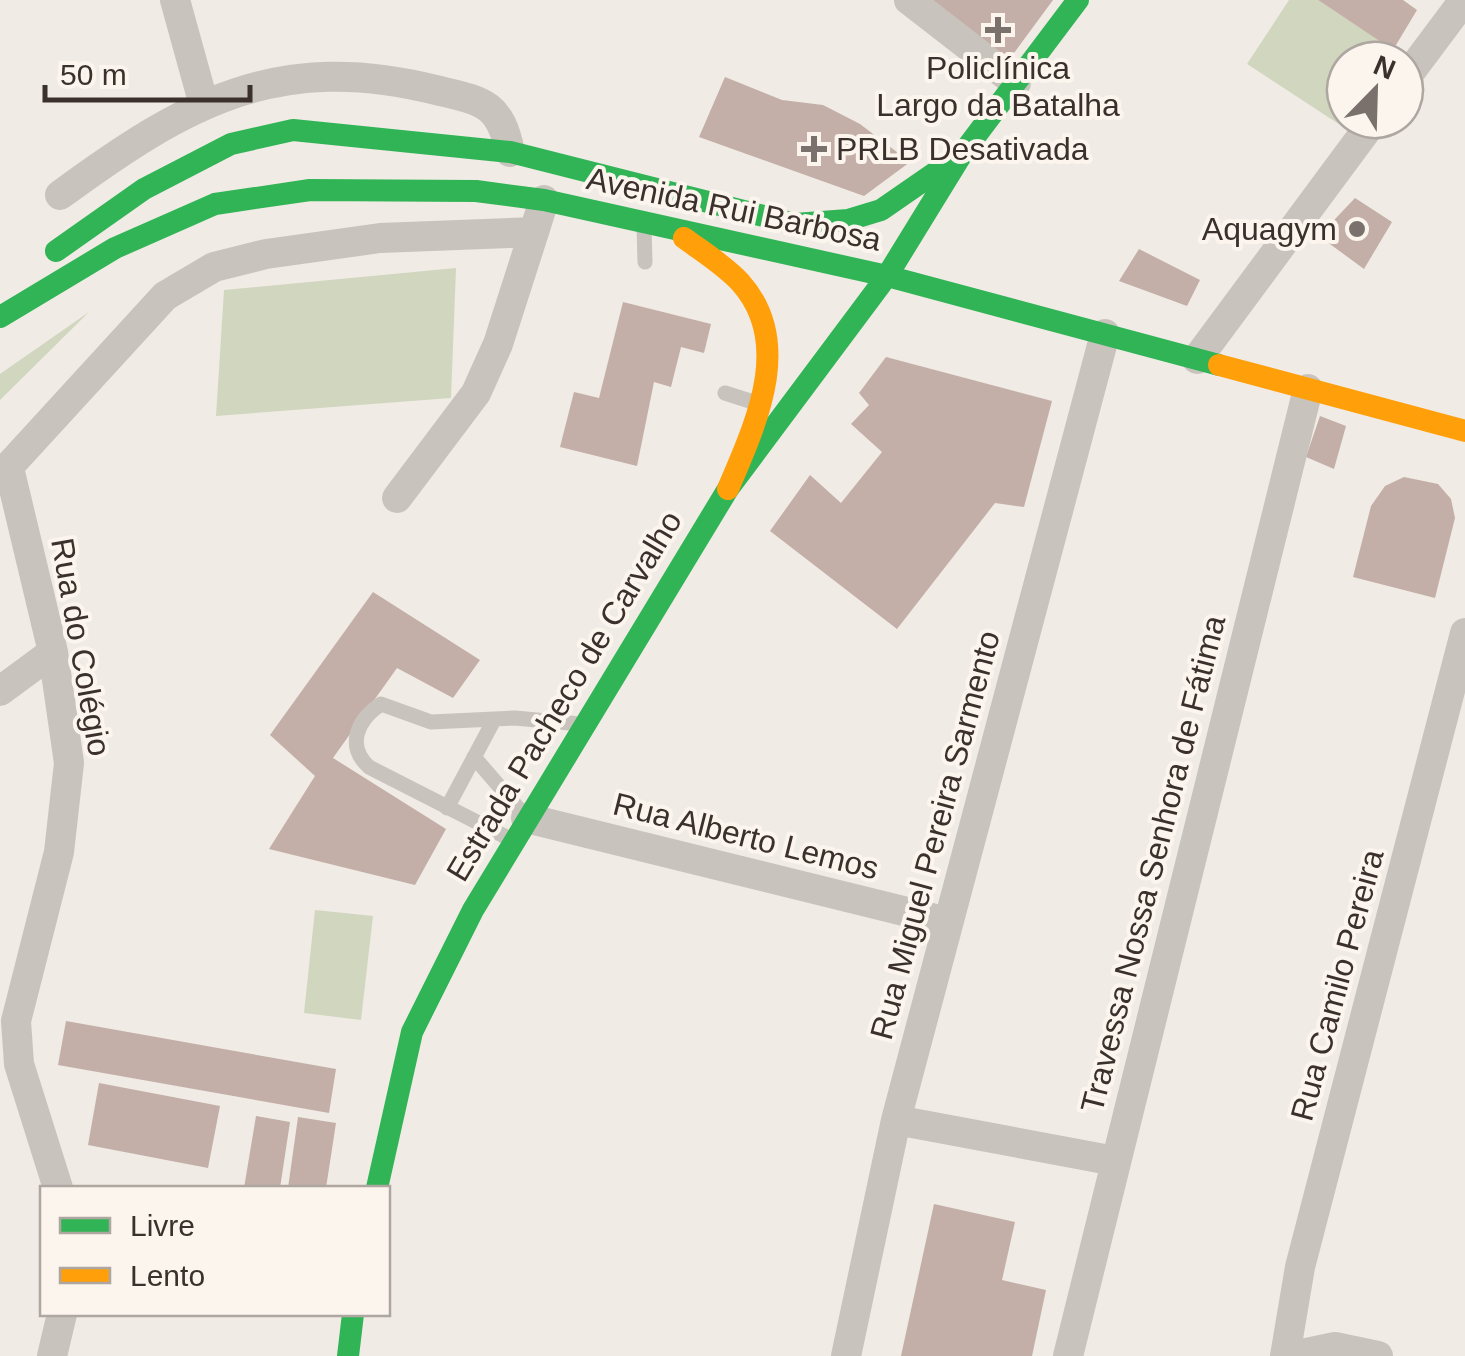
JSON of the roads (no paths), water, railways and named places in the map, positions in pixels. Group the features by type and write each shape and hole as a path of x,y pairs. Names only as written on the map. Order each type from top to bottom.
{"main road":[{"path":"962,154 1078,0"},
{"name":"Avenida Rui Barbosa","path":"32,266 144,189 231,144 293,130 510,152 795,224 848,220 880,210 962,154"},
{"name":"Estrada Pacheco de Carvalho","path":"377,1186 412,1032 472,910 728,489 887,276 962,154"},
{"name":"Avenida Rui Barbosa","path":"0,317 115,248 215,204 310,190 406,188 544,200 887,276 1465,431"},
{"path":"678,232 743,284 763,317 771,356 762,405 728,489"},
{"path":"348,1356 353,1316"}],"street":[{"path":"175,0 204,105"},
{"path":"909,0 1016,83"},
{"path":"1425,52 1464,0"},
{"path":"60,195 127,146 204,105 237,89 286,78 332,75 404,82 492,108 504,124 510,152"},
{"path":"1197,359 1359,140"},
{"path":"397,498 476,393 498,344 544,200"},
{"path":"4,472 166,296 214,267 266,254 380,238 534,232"},
{"name":"Rua Miguel Pereira Sarmento","path":"846,1356 896,1120 1104,334"},
{"name":"Travessa Nossa Senhora de Fátima","path":"1068,1356 1308,389"},
{"name":"Rua do Colégio","path":"4,472 52,652 68,744 69,782 59,852 16,1021 20,1064 57,1186"},
{"name":"Rua Camilo Pereira","path":"1289,1356 1300,1267 1465,634"},
{"path":"0,691 52,652"},
{"name":"Rua Alberto Lemos","path":"520,829 948,922"},
{"path":"896,1120 1116,1162"},
{"path":"52,1356 62,1316"},
{"path":"1289,1356 1335,1346 1378,1356"}],"lane":[{"path":"644,224 645,262"},
{"path":"726,393 762,405"},
{"path":"520,829 446,808 369,768 358,758 354,743 358,730 381,704 431,722 584,724"},
{"path":"446,808 494,720"},
{"path":"474,757 520,829"}],"place":[{"name":"Policlínica Largo da Batalha","path":"998,30"},
{"name":"PRLB Desativada","path":"814,149"},
{"name":"Aquagym","path":"1357,229"}]}
